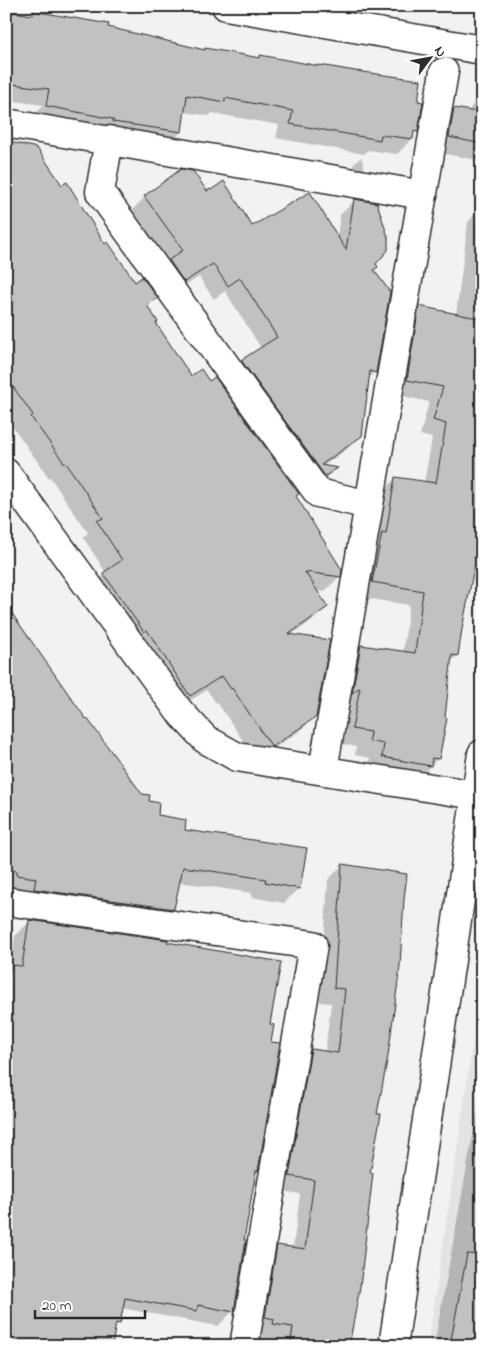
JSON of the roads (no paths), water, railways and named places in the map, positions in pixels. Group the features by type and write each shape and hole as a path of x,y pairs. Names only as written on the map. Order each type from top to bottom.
{"street":[{"path":"226,6 482,50"},
{"path":"324,770 444,72"},
{"path":"6,123 423,195"},
{"path":"108,140 100,192 318,493 369,505"},
{"path":"6,473 179,710 205,739 237,757 476,795"},
{"path":"393,1346 482,754"},
{"path":"6,901 313,945 244,1346"}]}
